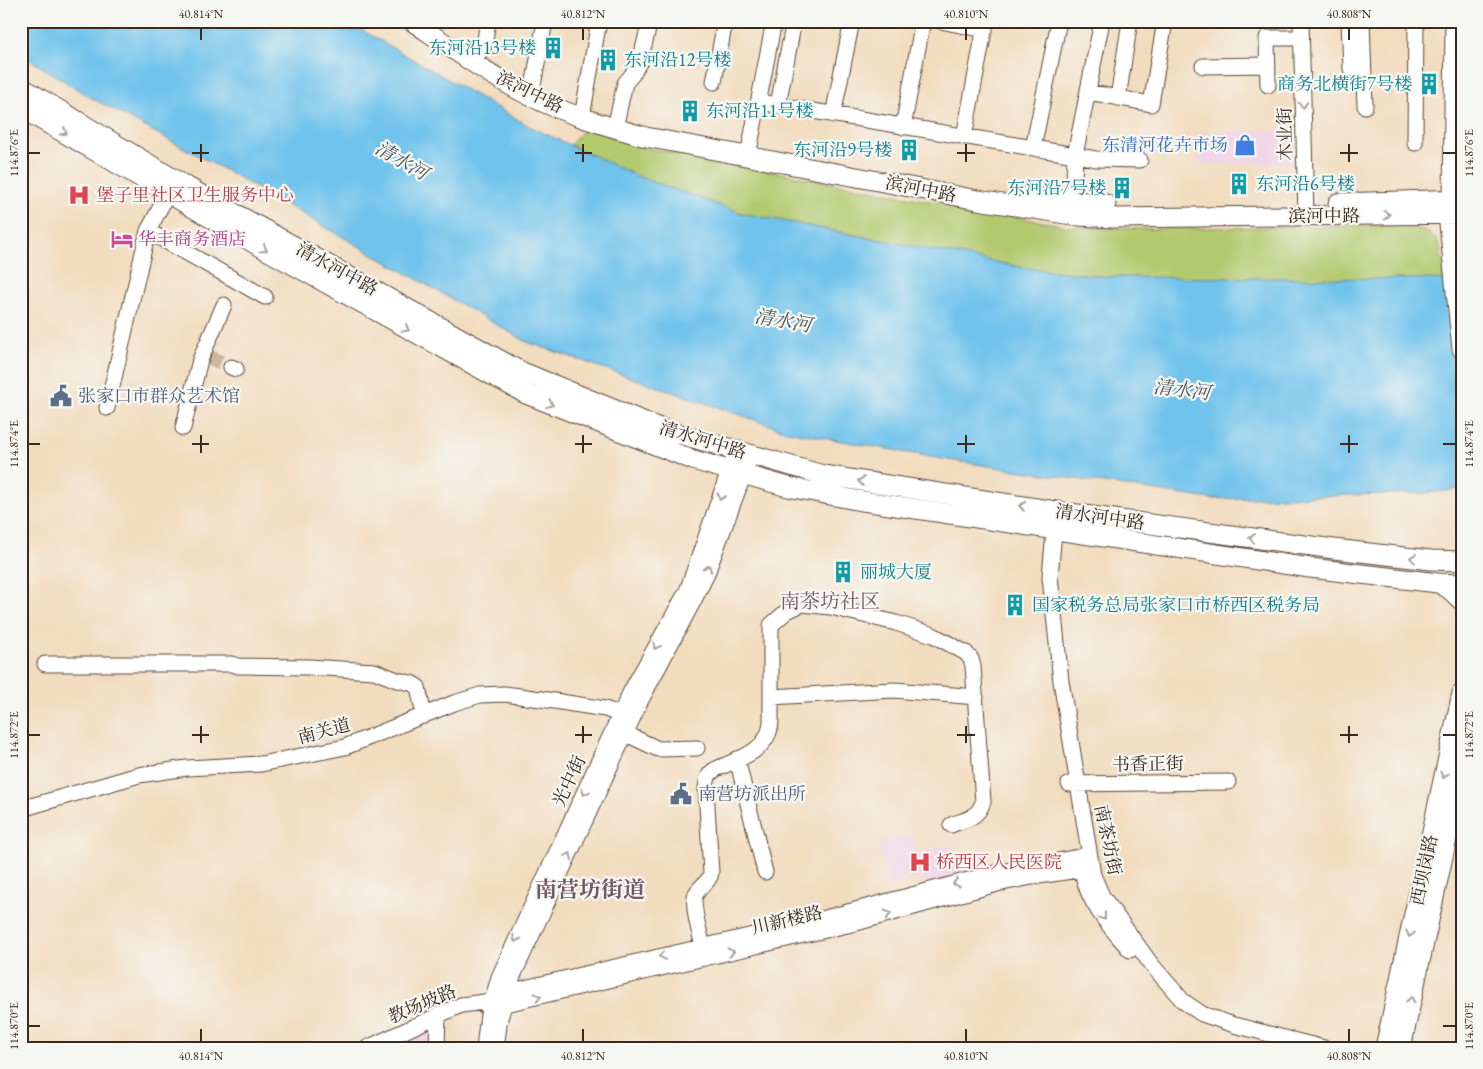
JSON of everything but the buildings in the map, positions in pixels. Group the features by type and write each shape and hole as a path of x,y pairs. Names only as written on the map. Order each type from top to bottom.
{"main road":[{"name":"滨河中路","path":"412,21 531,90 583,112 616,123 703,138 749,152 946,184 1073,209 1138,206 1306,210 1456,207"},
{"name":"滨河中路","path":"433,21 475,58"},
{"path":"1455,21 1456,207 1452,262 1462,349"},
{"name":"清水河中路","path":"21,87 182,184 520,371 662,428 823,475 1051,510 1334,549 1462,561"},
{"name":"清水河中路","path":"21,108 345,295 526,394 694,460 788,487 856,500 1310,568 1438,583 1462,584"},
{"path":"1438,560 1462,550"},
{"path":"1438,583 1449,589 1462,601"},
{"name":"西坝岗路","path":"1385,1048 1462,693"},
{"name":"西坝岗路","path":"1401,1048 1462,770"}],"street":[{"path":"475,58 484,46 488,21"},
{"path":"531,90 545,21"},
{"path":"583,112 599,21"},
{"path":"616,123 625,83 640,60 650,21"},
{"path":"714,82 726,21"},
{"path":"749,152 774,21"},
{"path":"778,105 794,21"},
{"path":"833,115 852,21"},
{"path":"903,127 923,21"},
{"path":"940,21 986,25 964,137"},
{"path":"1033,148 1059,21"},
{"path":"1073,209 1075,155 1102,21"},
{"path":"1118,98 1130,21"},
{"path":"1088,92 1151,104 1165,21"},
{"path":"1172,40 1175,21"},
{"name":"木业街","path":"1301,21 1306,210"},
{"path":"1349,21 1351,68"},
{"path":"1362,21 1364,106"},
{"path":"1415,143 1416,21"},
{"path":"1268,85 1267,38 1301,38"},
{"path":"1203,66 1268,65"},
{"path":"758,102 1096,159 1140,160"},
{"path":"107,408 148,231 168,193"},
{"path":"148,231 265,297"},
{"path":"183,428 205,355 224,305"},
{"name":"光中街","path":"484,1048 498,1000 512,978 623,724 632,691 686,591 737,472 743,453"},
{"name":"南茶坊街","path":"1051,510 1042,587 1053,684 1086,862 1084,879 1092,899 1099,913 1176,1008 1201,1022 1230,1033 1284,1048"},
{"path":"705,952 694,901 696,892 710,879 711,873 707,778 710,772 758,749 768,736 771,722 771,625 794,606 808,604 831,607 896,623 933,635 966,653 971,659 976,697 983,802 976,815 951,825"},
{"path":"45,664 232,664 238,666 308,667 374,671 418,687 424,716"},
{"path":"771,697 894,690 976,697"},
{"name":"南关道","path":"21,809 139,775 187,768 261,764 345,747 454,703 480,695 505,694 605,709 658,749 697,748"},
{"path":"737,760 765,872"},
{"name":"书香正街","path":"1073,784 1228,782"},
{"name":"南茶坊街","path":"1086,862 1102,896 1151,964 1183,1001 1202,1014 1234,1025 1324,1048"},
{"name":"川新楼路","path":"498,1000 705,952 995,873 1086,862"},
{"name":"光中街","path":"496,1048 500,1018 498,1000"},
{"name":"教场坡路","path":"367,1048 461,1005 498,1000"},
{"path":"437,1048 438,1015"}],"shaded area":[{"name":"东清河花卉市场","path":"1293,130 1294,163 1198,165 1197,132"},
{"name":"桥西区人民医院","path":"913,835 918,853 952,844 960,877 922,886 920,878 889,886 878,844"},
{"path":"431,1027 430,1048 401,1048 400,1041"}],"green space":[{"path":"587,127 641,147 1073,227 1149,229 1404,225 1426,232 1438,242 1442,257 1444,280 1109,277 1025,268 741,213 639,177 570,145"}],"water":[{"name":"清水河","path":"21,21 346,21 531,127 639,177 741,213 1025,268 1109,277 1462,280 1462,489 1425,493 1211,499 942,459 787,431 527,342 234,175 86,95 21,54"}],"pier":[{"path":"1444,277 1462,278 1462,447"}],"tunnel":[{"path":"207,356 231,367"}],"place":[{"name":"东河沿13号楼","path":"553,48"},
{"name":"东河沿12号楼","path":"608,60"},
{"name":"商务北横街7号楼","path":"1429,84"},
{"name":"东河沿11号楼","path":"690,111"},
{"name":"东清河花卉市场","path":"1245,145"},
{"name":"东河沿9号楼","path":"909,150"},
{"name":"东河沿6号楼","path":"1239,184"},
{"name":"东河沿7号楼","path":"1122,188"},
{"name":"堡子里社区卫生服务中心","path":"79,195"},
{"name":"华丰商务酒店","path":"122,239"},
{"name":"张家口市群众艺术馆","path":"61,396"},
{"name":"丽城大厦","path":"843,572"},
{"name":"国家税务总局张家口市桥西区税务局","path":"1015,605"},
{"name":"南营坊派出所","path":"681,794"},
{"name":"桥西区人民医院","path":"920,862"}],"district":[{"name":"南茶坊社区","path":"830,601"},
{"name":"南营坊街道","path":"590,889"}]}
